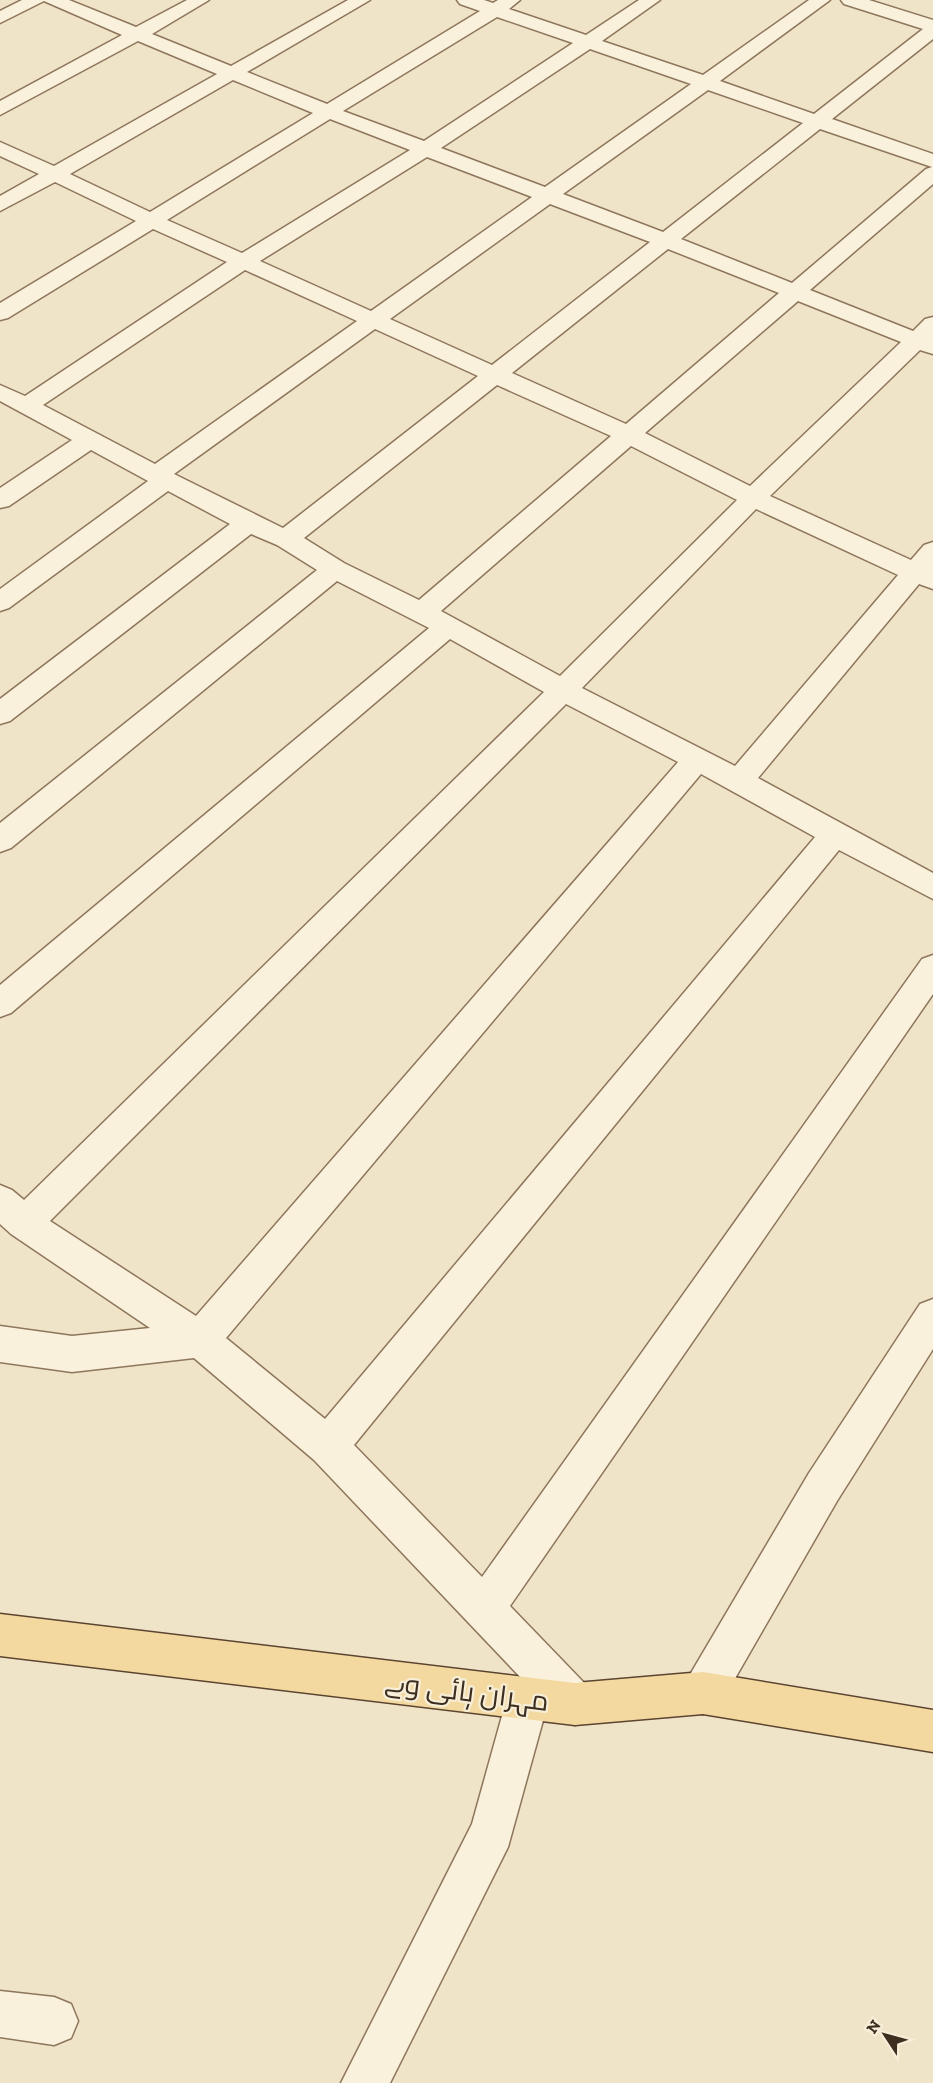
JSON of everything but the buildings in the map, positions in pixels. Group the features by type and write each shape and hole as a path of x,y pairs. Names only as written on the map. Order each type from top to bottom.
{"main road":[{"name":"مہران ہائی وے","path":"0,1635 575,1704 703,1693 933,1731"}],"street":[{"path":"0,18 36,0"},
{"path":"52,0 328,112 667,241 794,292 928,337 753,498 563,690 12,1212 200,1340 328,1446 485,1607 575,1704"},
{"path":"0,109 135,33 200,0"},
{"path":"0,206 361,0"},
{"path":"466,0 503,5 588,41 933,161"},
{"path":"10,401 426,149 651,0"},
{"path":"0,602 161,477 373,321 821,0"},
{"path":"850,0 933,28"},
{"path":"0,314 503,5"},
{"path":"286,539 497,376 933,28"},
{"path":"0,148 153,221 627,434 753,498 927,567 739,781"},
{"path":"422,612 933,173"},
{"path":"10,401 90,439 248,523 286,539 334,569 422,612 563,690 739,781 933,887"},
{"path":"0,500 90,439"},
{"path":"0,714 248,523"},
{"path":"0,840 334,569"},
{"path":"0,1004 448,626"},
{"path":"0,1344 72,1354 200,1340 696,760"},
{"path":"328,1446 835,834"},
{"path":"485,1607 933,968"},
{"path":"703,1693 823,1487 933,1316"},
{"path":"365,2083 492,1831 528,1698"},
{"path":"0,2013 54,2021"}]}
